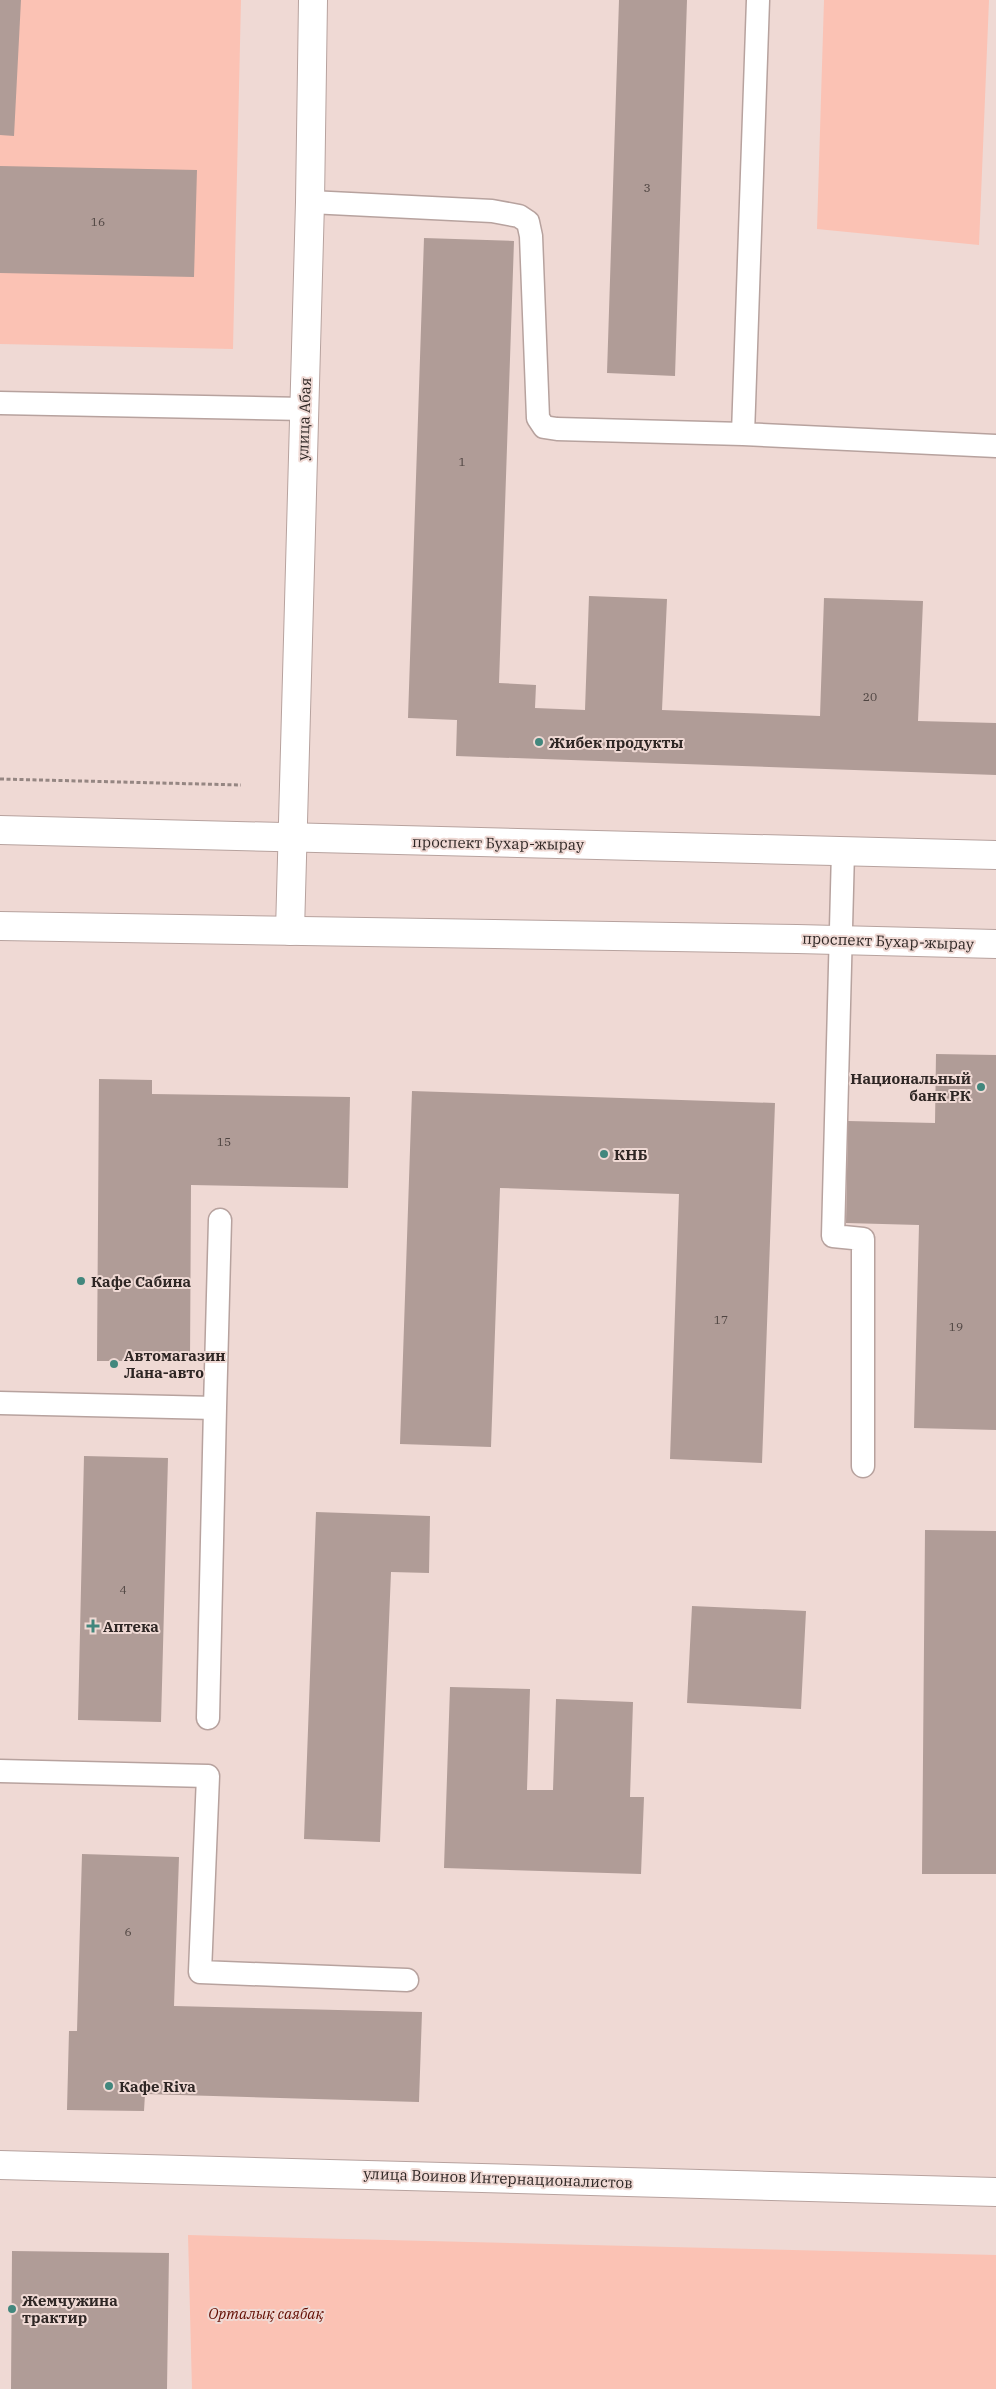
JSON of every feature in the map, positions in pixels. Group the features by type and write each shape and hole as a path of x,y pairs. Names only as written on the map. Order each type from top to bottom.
{"main road":[{"name":"улица Абая","path":"290,931 310,202 313,0"},
{"name":"проспект Бухар-жырау","path":"0,830 996,855"},
{"name":"проспект Бухар-жырау","path":"0,926 996,944"},
{"name":"улица Воинов Интернационалистов","path":"0,2165 996,2192"}],"lane":[{"path":"743,434 758,0"},
{"path":"310,202 492,210 519,216 528,222 531,236 538,418 544,427 996,446"},
{"path":"0,403 304,409"},
{"path":"843,851 833,1236 863,1239 863,1466"},
{"path":"208,1718 220,1220"},
{"path":"0,1403 215,1408"},
{"path":"0,1771 208,1776 200,1972 407,1980"}],"path":[{"path":"0,779 241,786"}],"green space":[{"path":"0,0 241,0 233,349 0,344"},
{"path":"824,0 989,0 979,245 817,229"},
{"name":"Орталық саябақ","path":"188,2235 996,2255 996,2389 192,2389"}],"building":[{"path":"0,0 21,0 14,136 0,135"},
{"path":"619,0 687,0 675,376 607,373"},
{"path":"0,166 197,170 194,277 0,273"},
{"path":"424,238 514,241 499,683 536,685 535,708 585,710 589,596 667,599 662,710 820,716 824,598 923,601 918,721 996,723 996,775 456,756 457,720 408,718"},
{"path":"936,1054 996,1055 996,1430 914,1428 919,1225 846,1223 848,1121 935,1123"},
{"path":"99,1079 152,1080 152,1094 350,1097 348,1188 191,1185 190,1361 97,1361"},
{"path":"412,1091 775,1103 762,1463 670,1459 679,1194 500,1188 491,1447 400,1444"},
{"path":"84,1456 168,1458 161,1722 78,1720"},
{"path":"316,1512 430,1516 429,1573 391,1572 380,1842 304,1839"},
{"path":"925,1530 996,1531 996,1874 922,1874"},
{"path":"692,1606 806,1611 801,1709 687,1703"},
{"path":"450,1687 530,1689 527,1790 553,1790 556,1699 633,1702 630,1797 644,1797 641,1874 444,1868"},
{"path":"82,1854 179,1857 174,2006 422,2012 419,2102 145,2094 144,2111 67,2110 69,2031 77,2031"},
{"path":"12,2251 169,2253 167,2389 11,2389"}],"place":[{"name":"Жибек продукты","path":"539,742"},
{"name":"Национальный банк РК","path":"981,1087"},
{"name":"КНБ","path":"604,1154"},
{"name":"Кафе Сабина","path":"81,1281"},
{"name":"Автомагазин Лана-авто","path":"114,1364"},
{"name":"Аптека","path":"93,1626"},
{"name":"Кафе Riva","path":"109,2086"},
{"name":"Жемчужина трактир","path":"12,2309"}]}
